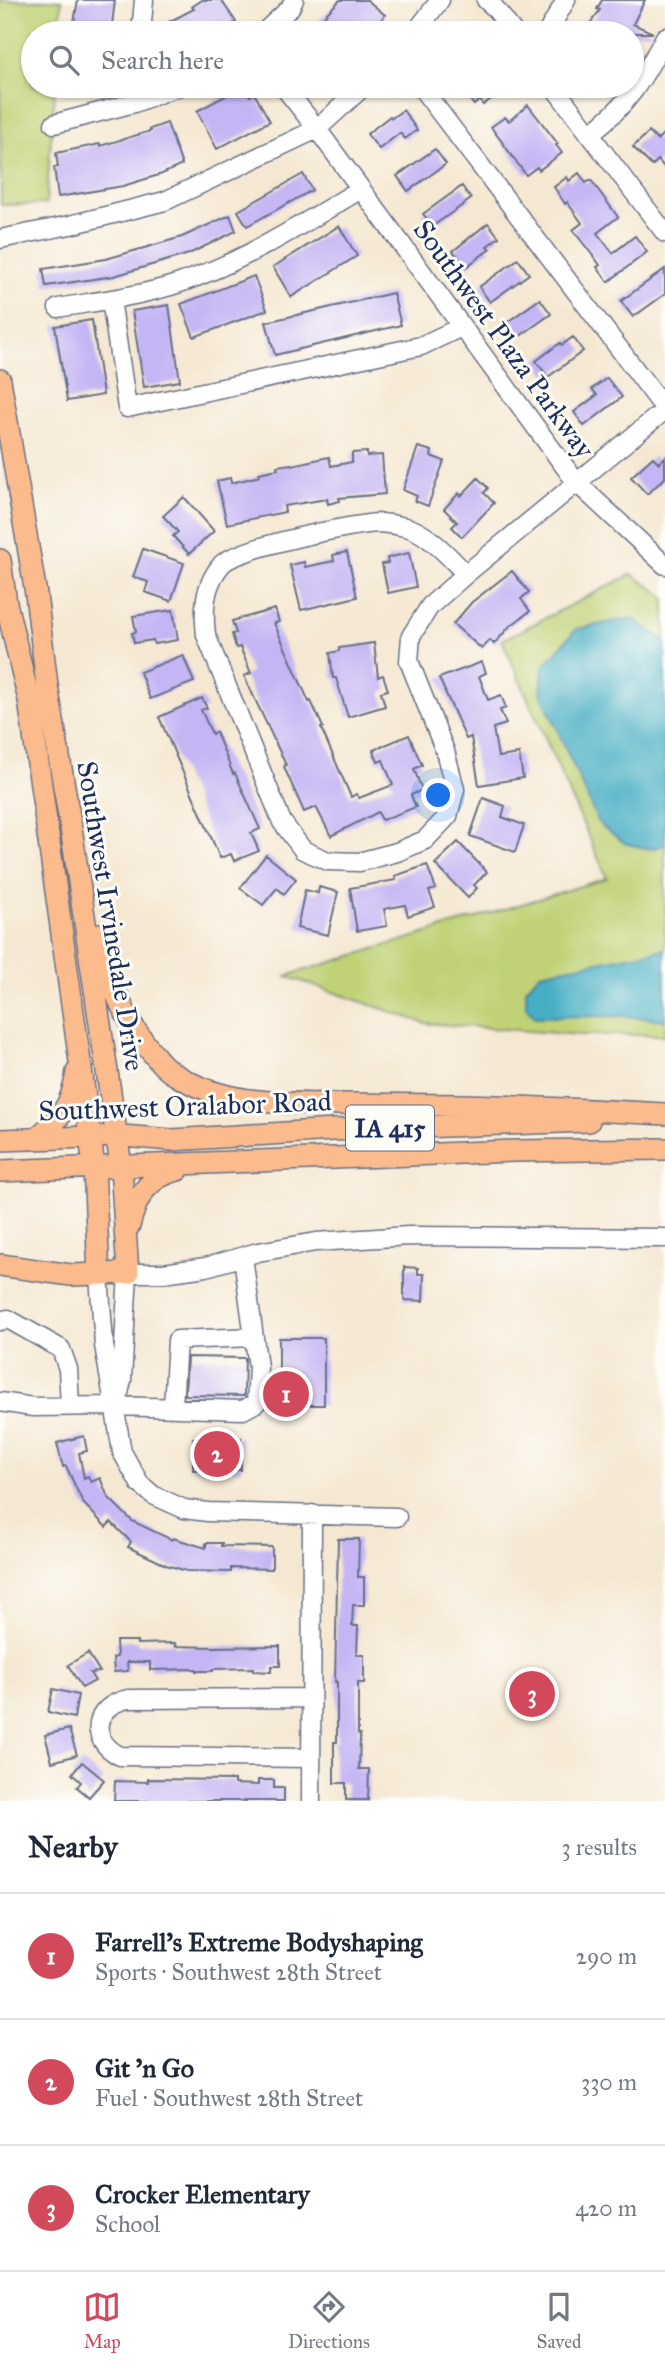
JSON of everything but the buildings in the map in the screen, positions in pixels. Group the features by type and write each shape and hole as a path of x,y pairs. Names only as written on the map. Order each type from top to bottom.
{"main road":[{"name":"Southwest Irvinedale Drive","path":"0,380 36,594 121,1166 128,1273"},
{"name":"Southwest Irvinedale Drive","path":"0,560 2,587 29,700 79,1056 94,1167 99,1275"},
{"path":"71,828 109,976 120,1005 132,1027 159,1062 174,1075 191,1084 235,1098 280,1103 544,1107 665,1116"},
{"path":"37,1138 65,1111 74,1092 79,1056"},
{"name":"Southwest Oralabor Road","path":"0,1140 116,1136 172,1140 333,1130 665,1116"},
{"name":"Southwest Oralabor Road","path":"0,1171 514,1151 665,1149"},
{"path":"126,1242 134,1208 148,1184 170,1172 206,1164"},
{"path":"0,1265 71,1275 128,1273"}],"street":[{"path":"142,21 144,0"},
{"path":"276,21 295,0"},
{"path":"424,21 440,0"},
{"path":"486,0 505,21"},
{"path":"554,21 566,0"},
{"path":"644,76 665,37"},
{"path":"54,124 124,98"},
{"name":"Southwest Plaza Parkway","path":"292,98 576,482 665,565"},
{"path":"0,239 165,201 317,129 350,98"},
{"path":"429,98 665,410 429,606 411,636 409,661 445,751 455,789 448,816 425,840 397,852 359,862 328,861 303,850 282,822 206,635 203,611 209,584 223,562 249,550 330,531 381,523 414,530 448,556 466,574"},
{"path":"562,98 665,233"},
{"path":"589,134 613,117 629,98"},
{"path":"58,308 179,283 252,253 361,189"},
{"path":"111,299 127,408 421,346 461,327"},
{"path":"128,1273 163,1273 206,1267 316,1242 409,1236 665,1238"},
{"path":"0,1402 33,1407 116,1406 243,1410 256,1403 258,1367 243,1257"},
{"name":"Southwest Irvinedale Drive","path":"116,1406 122,1380 128,1273"},
{"name":"Southwest Irvinedale Drive","path":"99,1275 104,1345 116,1406"},
{"path":"0,1321 8,1319 61,1349 68,1369 70,1406"},
{"path":"173,1407 177,1340 254,1337"},
{"path":"116,1406 122,1452 130,1469 140,1484 168,1503 208,1512 397,1517"},
{"path":"311,1801 312,1514"},
{"path":"311,1698 128,1699 109,1706 103,1713 99,1734 110,1751 120,1756 312,1758"}],"green space":[{"path":"0,0 62,0 60,21 21,21 21,98 54,98 46,204 1,205"},
{"path":"632,574 665,597 665,1035 581,1035 424,1023 286,976 607,878 502,640"}],"water":[{"path":"632,618 665,641 665,845 651,849 626,844 599,824 541,693 543,667 576,629"},
{"path":"665,949 665,1020 622,1016 535,1017 526,1007 526,989 540,973"}],"place":[{"name":"Farrell's Extreme Bodyshaping","path":"286,1394"},
{"name":"Git 'n Go","path":"217,1454"},
{"name":"Crocker Elementary","path":"532,1694"}]}
